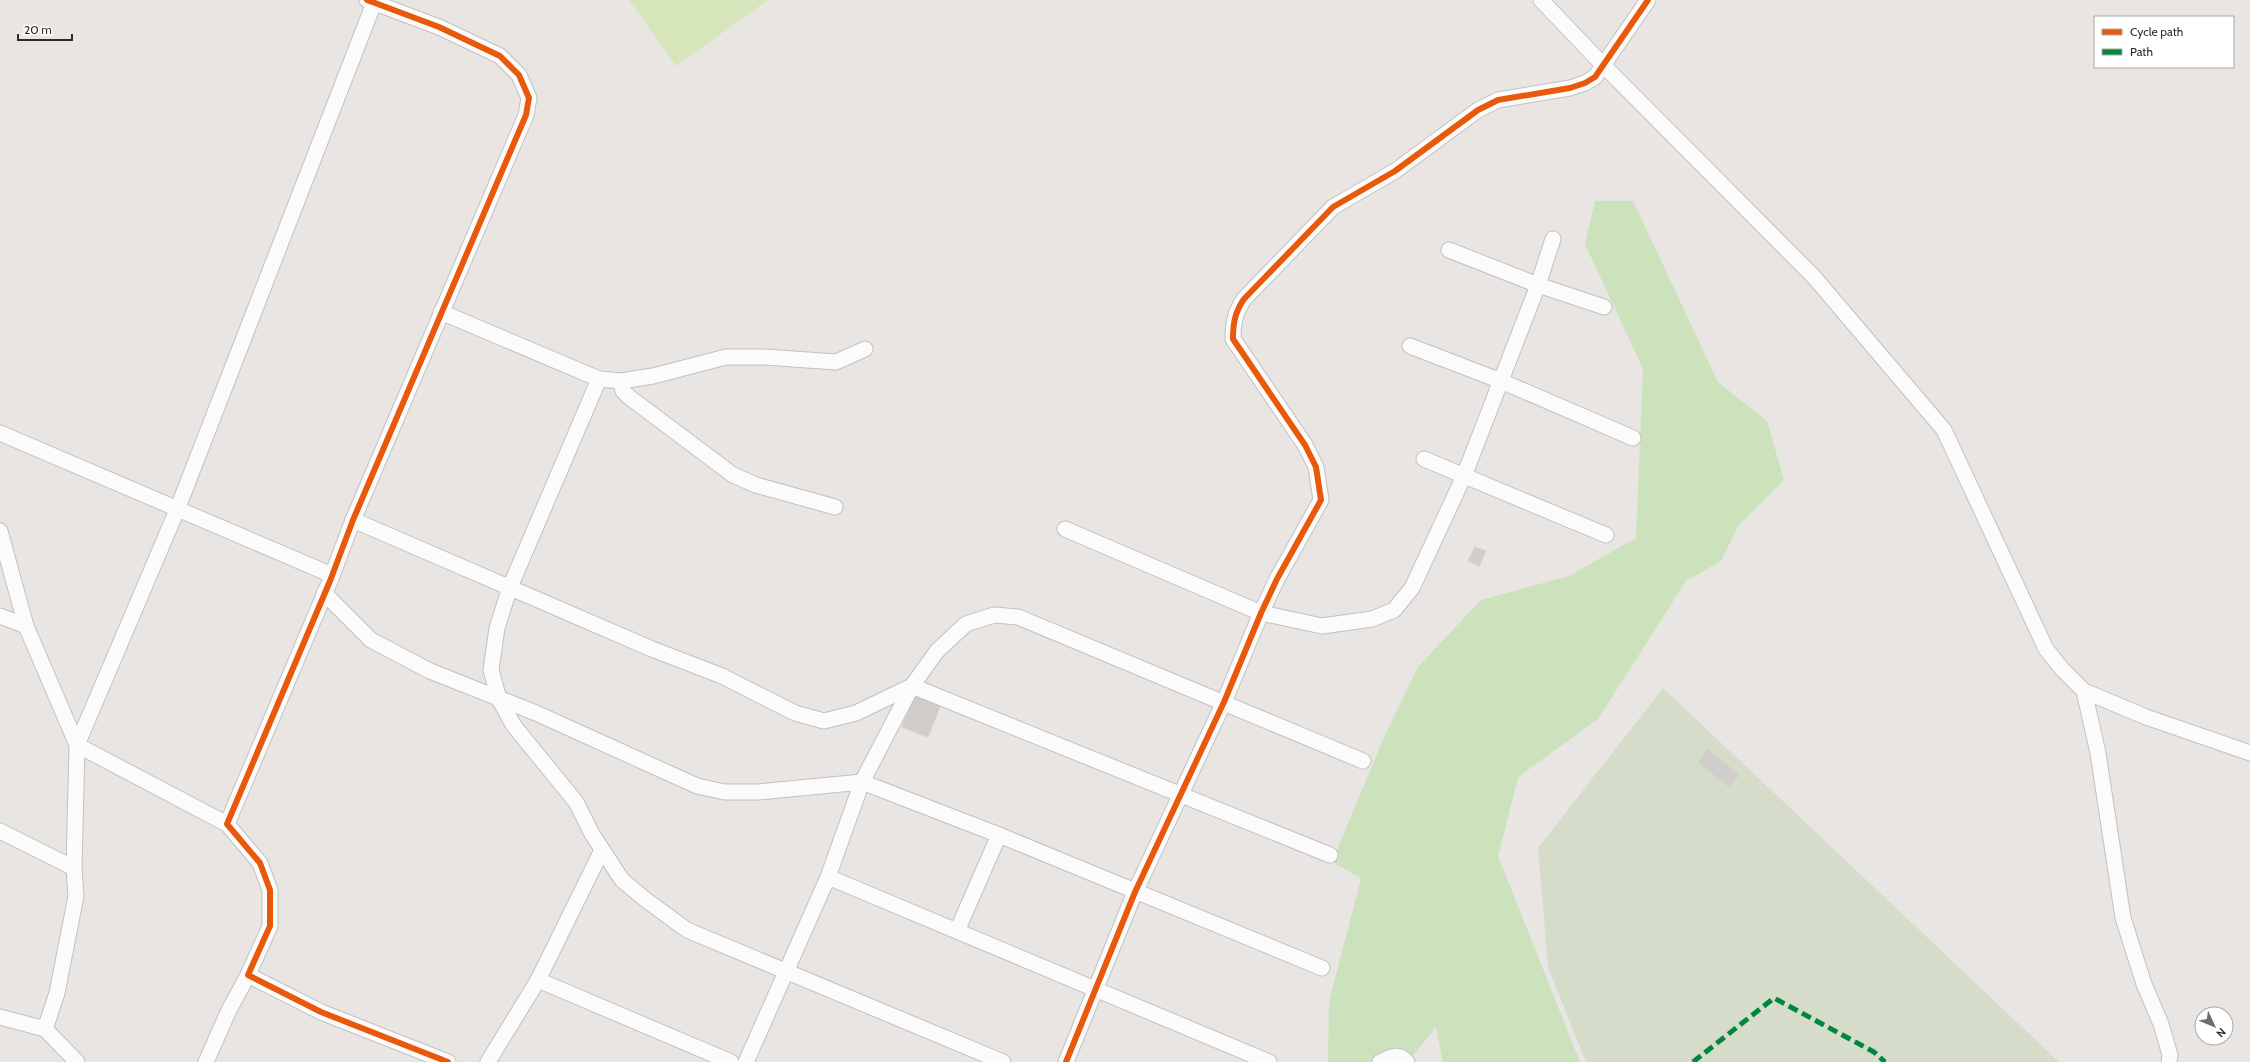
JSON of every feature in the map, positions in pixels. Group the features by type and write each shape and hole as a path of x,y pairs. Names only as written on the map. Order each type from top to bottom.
{"street":[{"path":"1542,0 1603,65 1814,277 1944,430 2046,649 2062,669 2084,692 2146,717 2250,753"},
{"path":"1066,1062 1135,892 1224,702 1261,613 1302,532 1318,506 1321,492 1316,467 1305,445 1233,339 1233,323 1236,310 1244,298 1333,207 1395,170 1478,110 1498,100 1554,91 1585,83 1596,77 1648,0"},
{"path":"45,1028 57,993 66,955 76,896 74,868 77,745 177,510 370,1 439,27 500,56 519,75 529,98 526,115 353,520 332,575 227,824"},
{"path":"1065,529 1261,613 1322,626 1372,619 1394,610 1412,588 1464,476 1538,285 1553,239"},
{"path":"1449,250 1538,285 1604,307"},
{"path":"441,312 599,379 621,381 653,376 726,357 765,357 836,362 865,349"},
{"path":"1410,346 1501,381 1633,438"},
{"path":"599,379 510,587 497,628 491,670 499,699 514,726 576,802 602,850 622,880 646,900 687,930 1002,1062"},
{"path":"621,381 623,391 629,397 733,475 756,486 835,507"},
{"path":"0,434 332,575"},
{"path":"1424,459 1606,535"},
{"path":"353,520 652,649 722,676 795,713 824,721 856,713 912,686 1330,855"},
{"path":"0,531 26,626 77,745 227,824 260,863 270,890 270,926 248,975 228,1010 206,1062"},
{"path":"324,593 371,640 430,671 536,713 697,786 725,792 758,792 862,782 999,835 1322,968"},
{"path":"746,1062 828,877 862,782 912,686 937,651 966,624 994,615 1018,617 1363,761"},
{"path":"0,616 26,626"},
{"path":"2084,692 2098,753 2123,918 2144,984 2161,1024 2170,1055 2169,1062"},
{"path":"0,831 74,868"},
{"path":"957,931 999,835"},
{"path":"488,1062 538,980 602,850"},
{"path":"828,877 1269,1062"},
{"path":"248,975 321,1012 448,1062"},
{"path":"538,980 731,1062"},
{"path":"0,1017 45,1028 77,1062"},
{"path":"1380,1062 1394,1056 1403,1057 1407,1062"}],"green space":[{"path":"629,0 768,0 676,66"},
{"path":"1595,201 1633,201 1718,382 1767,421 1784,480 1738,526 1721,561 1686,581 1598,719 1518,777 1498,856 1580,1062 1443,1062 1436,1027 1408,1062 1328,1062 1329,1002 1361,878 1332,862 1385,735 1418,667 1481,600 1569,576 1636,538 1643,369 1585,244"},
{"path":"1663,688 2059,1062 1586,1062 1548,967 1538,848"}],"building":[{"path":"1475,547 1486,551 1479,566 1468,561"},
{"path":"916,691 942,701 928,737 902,727"},
{"path":"1708,749 1739,775 1729,787 1698,762"}],"marked path":[{"path":"1693,1062 1774,998 1874,1052 1885,1062"}],"cycle path":[{"path":"367,0 439,27 500,56 519,75 529,98 526,115 353,520 330,581 227,824 260,863 270,890 270,926 248,975 321,1012 448,1062"},
{"path":"1066,1062 1135,892 1224,702 1261,613 1277,579 1321,500 1316,467 1305,445 1233,339 1233,328 1238,308 1244,299 1333,207 1395,171 1478,110 1498,100 1570,88 1585,83 1595,77 1648,0"}]}
